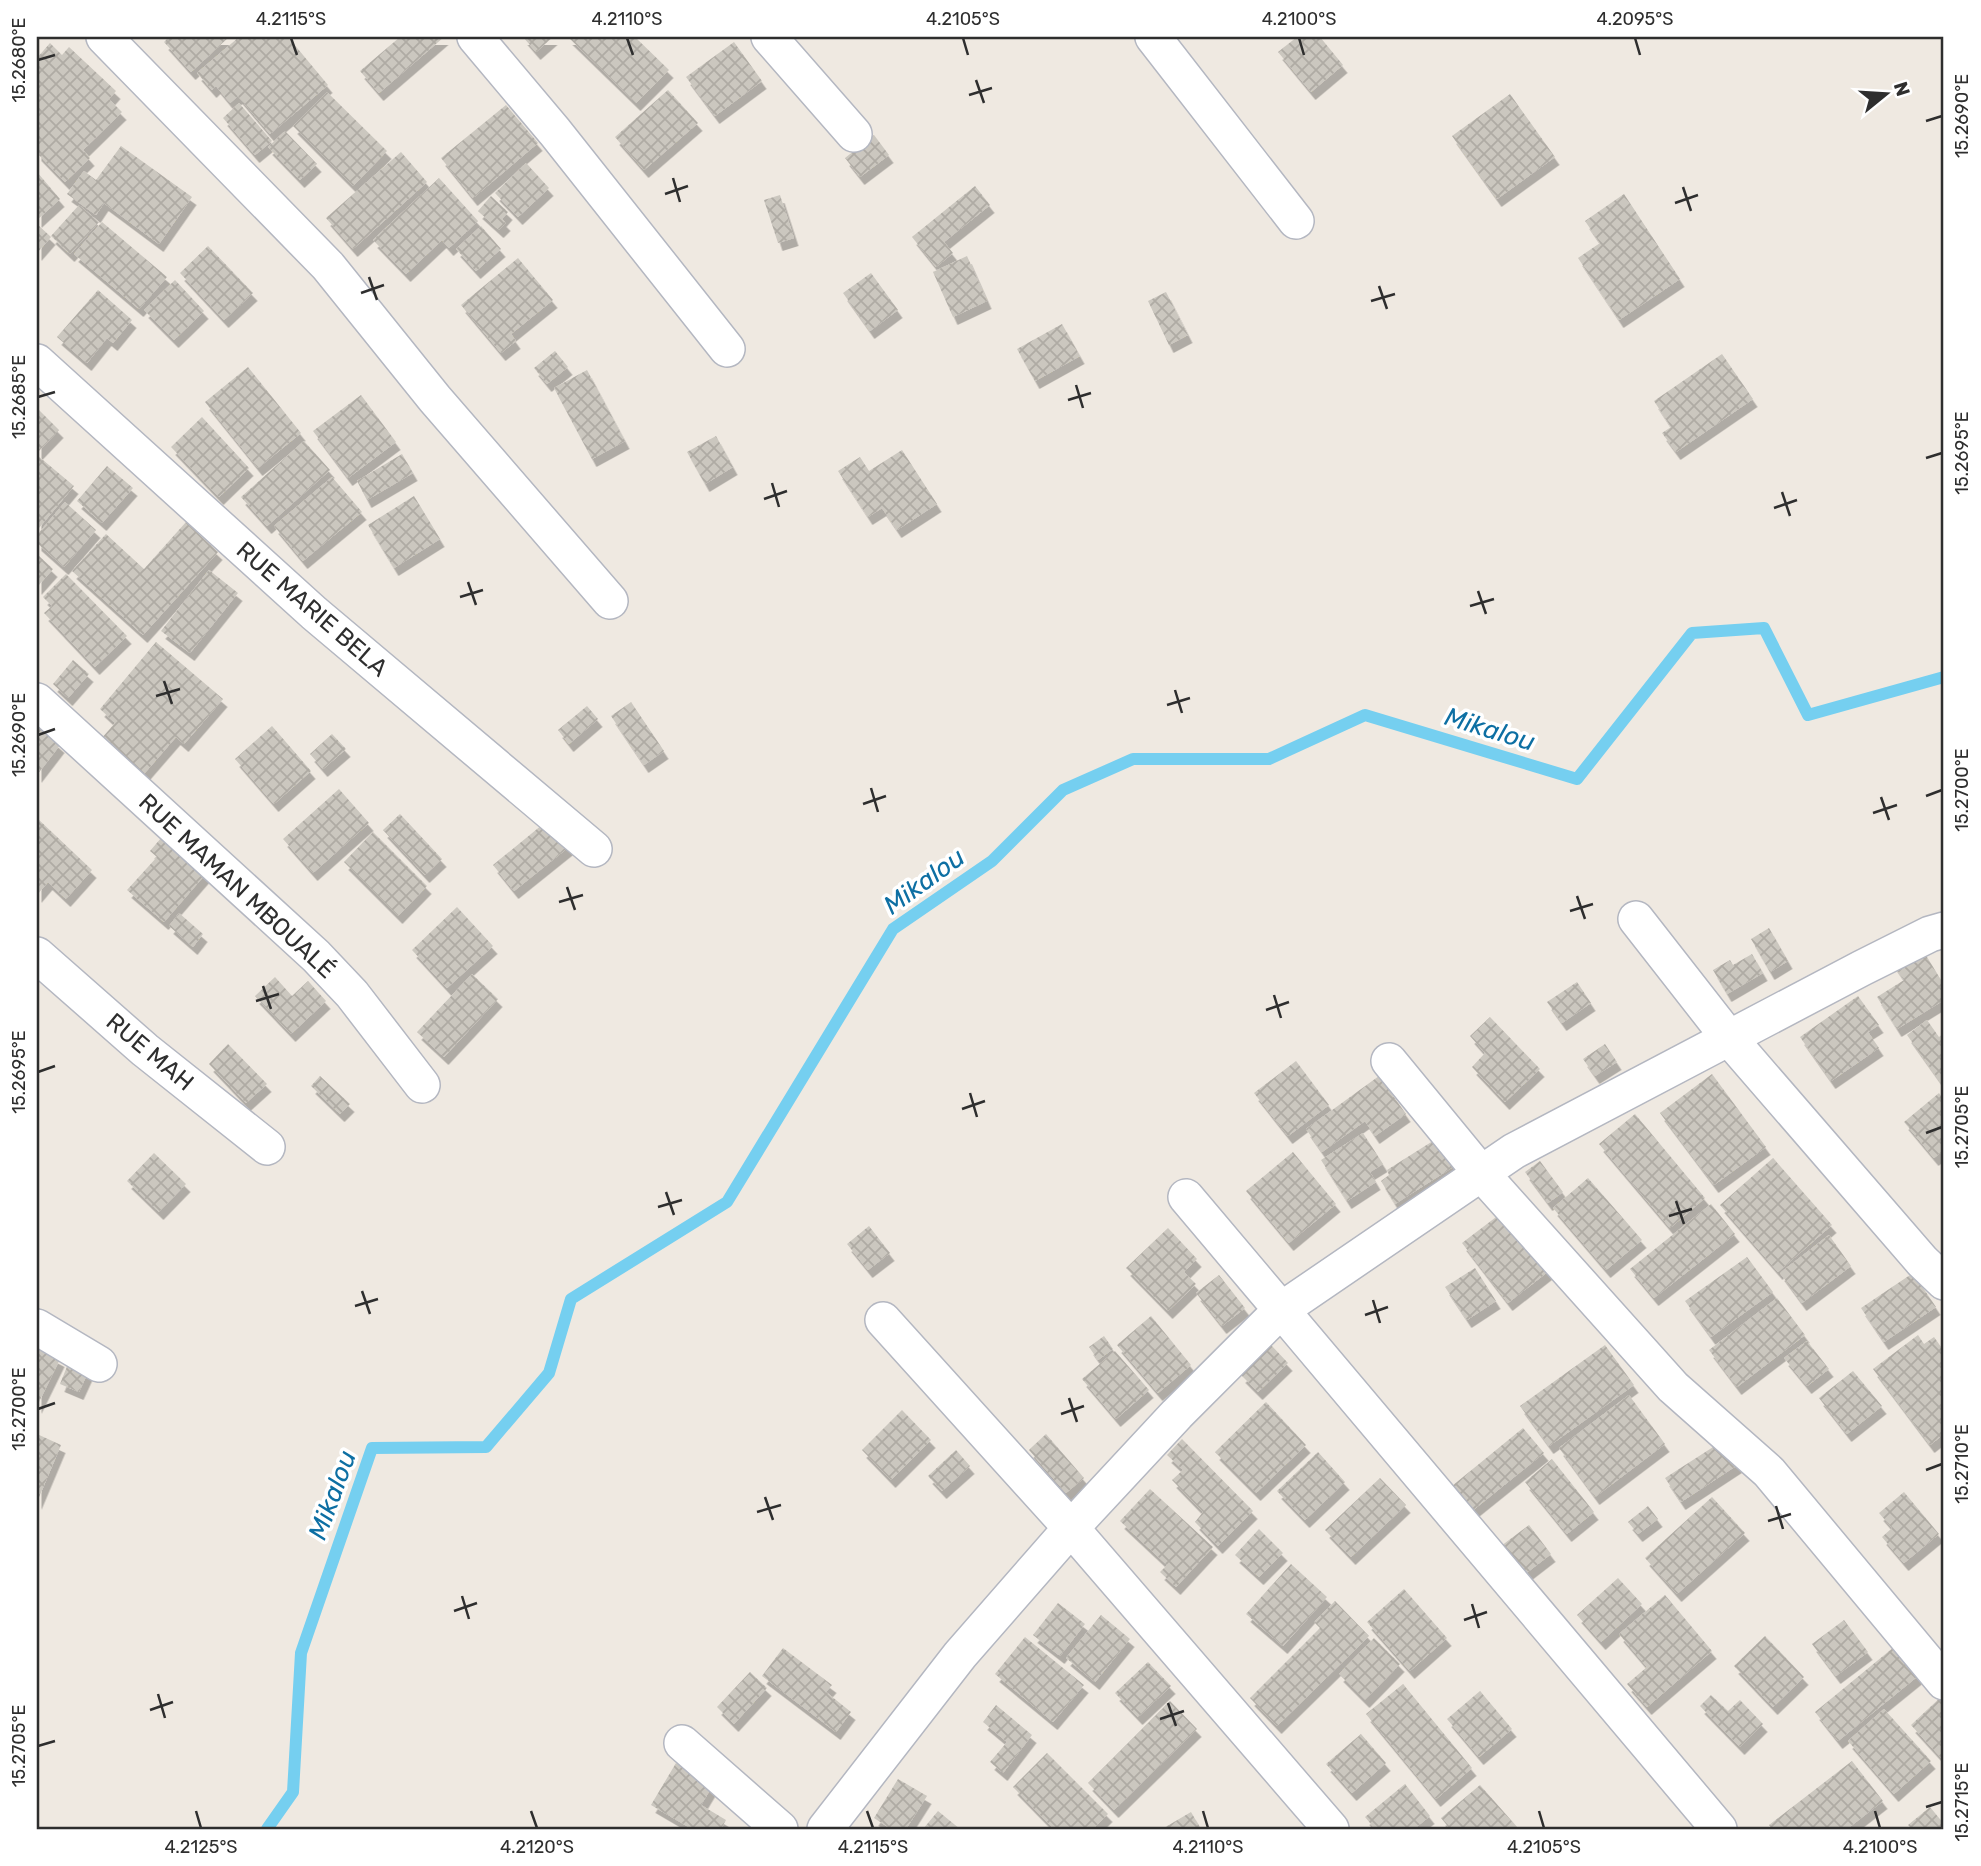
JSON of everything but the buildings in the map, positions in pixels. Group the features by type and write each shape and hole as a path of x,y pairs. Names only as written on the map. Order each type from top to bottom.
{"street":[{"path":"104,37 328,266 435,399 610,601"},
{"path":"475,37 555,132 727,349"},
{"path":"769,37 855,134"},
{"path":"1153,37 1296,221"},
{"name":"RUE MARIE BELA","path":"37,362 314,613 594,849"},
{"name":"RUE MAMAN MBOUALÉ","path":"37,701 316,956 352,994 422,1085"},
{"path":"1636,919 1729,1038 1922,1261 1944,1282"},
{"path":"825,1829 960,1655 1071,1528 1177,1414 1281,1310 1514,1151 1896,951 1944,930"},
{"name":"RUE MAH","path":"37,955 145,1050 267,1147"},
{"path":"1389,1061 1481,1173 1673,1387 1769,1472 1944,1682"},
{"path":"1186,1197 1718,1829"},
{"path":"883,1320 1071,1528 1331,1829"},
{"path":"37,1327 99,1364"},
{"path":"682,1743 780,1829"}],"waterway":[{"name":"Mikalou","path":"267,1829 293,1792 301,1653 372,1448 486,1447 549,1373 571,1299 727,1202 893,929 992,861 1063,790 1133,759 1269,759 1365,715 1577,779 1692,633 1764,628 1808,715 1944,677"}]}
